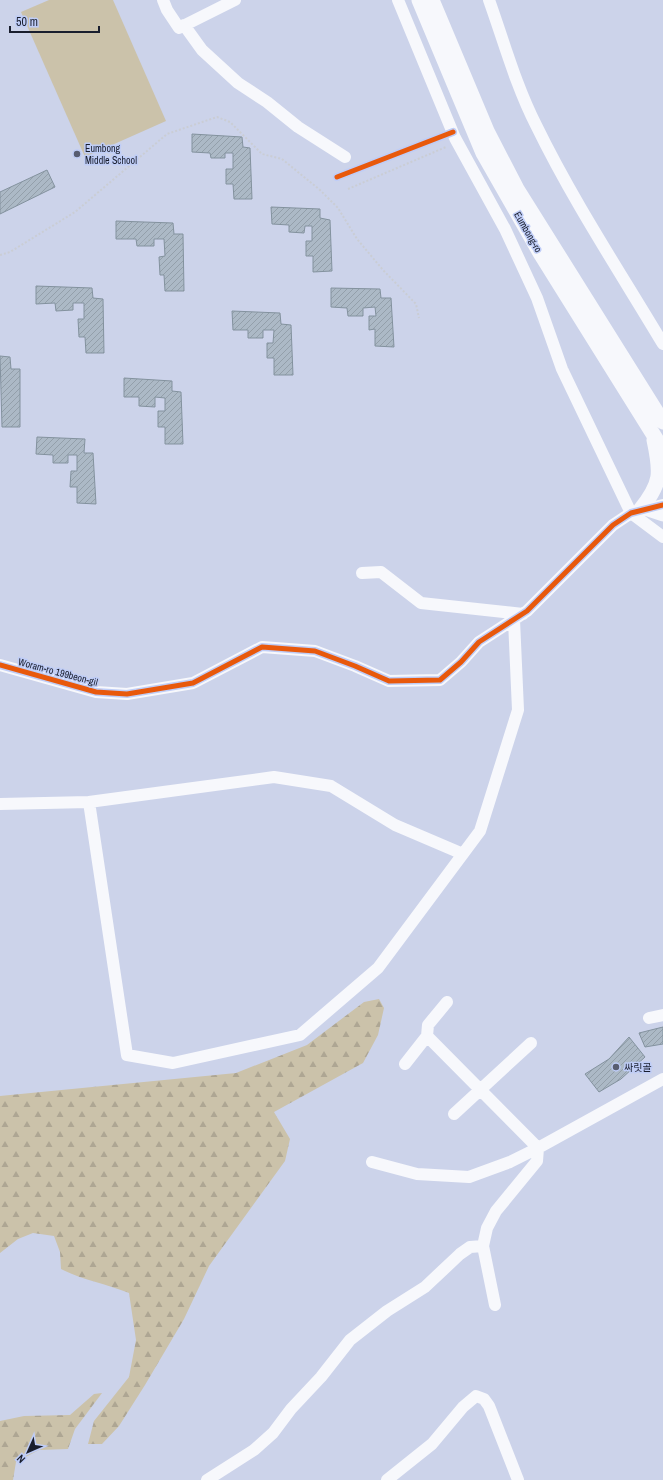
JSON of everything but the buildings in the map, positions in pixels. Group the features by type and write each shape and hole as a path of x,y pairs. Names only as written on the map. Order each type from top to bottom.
{"main road":[{"name":"Eumbong-ro","path":"419,0 483,154 540,253 663,450"},
{"name":"Eumbong-ro","path":"432,0 487,131 517,189 662,420"},
{"path":"652,433 659,462 659,478 653,495 652,509"}],"street":[{"path":"163,0 167,10 179,28 235,0"},
{"path":"398,0 458,142 511,243 537,298 562,369 652,509 663,537"},
{"path":"489,0 519,87 536,125 564,179 663,344"},
{"path":"184,25 202,50 238,83 267,102 298,127 345,157"},
{"name":"Woram-ro 199beon-gil","path":"0,665 96,692 127,694 193,683 262,647 315,651 389,681 440,680 461,662 479,642 521,615 613,525 652,509"},
{"path":"89,802 127,1054 172,1063 300,1035 378,968 480,831 518,710 521,615 421,603 381,572 362,573"},
{"path":"0,804 89,802 274,777 331,786 396,825 463,854"},
{"path":"405,1064 427,1036 428,1025 447,1002"},
{"path":"648,1018 663,1015"},
{"path":"427,1036 538,1148 537,1161 496,1211 487,1228 483,1246 495,1305"},
{"path":"454,1114 531,1043"},
{"path":"372,1162 417,1174 469,1177 510,1162 538,1148 663,1079"},
{"path":"207,1480 254,1450 273,1433 291,1409 321,1377 350,1340 387,1311 424,1287 460,1254 470,1247 483,1246"},
{"path":"388,1480 432,1444 463,1407 476,1396 484,1399 489,1406 518,1480"}],"path":[{"path":"0,255 10,252 75,212 168,134 218,117 230,122 262,154 282,159 320,190 338,208 357,239 383,270 416,304 419,318"},
{"path":"348,189 458,142"}],"green space":[{"path":"49,0 113,0 166,121 85,157 21,12"},
{"path":"379,999 384,1008 378,1035 363,1063 274,1112 290,1139 285,1161 209,1266 184,1319 119,1426 102,1444 88,1444 94,1421 129,1377 136,1340 129,1293 77,1276 61,1269 60,1252 54,1236 33,1233 18,1239 0,1253 0,1096 236,1073 307,1045 364,1002"},
{"path":"102,1393 75,1429 68,1449 39,1450 16,1462 13,1480 0,1480 0,1421 24,1416 70,1415 94,1394"}],"cycle path":[{"path":"337,177 453,132"},
{"path":"0,665 96,692 127,694 193,683 262,647 315,651 389,681 440,680 461,662 479,642 527,611 613,525 631,513 663,505"}],"place":[{"name":"Eumbong Middle School","path":"77,154"},
{"name":"싸릿골","path":"616,1067"}]}
